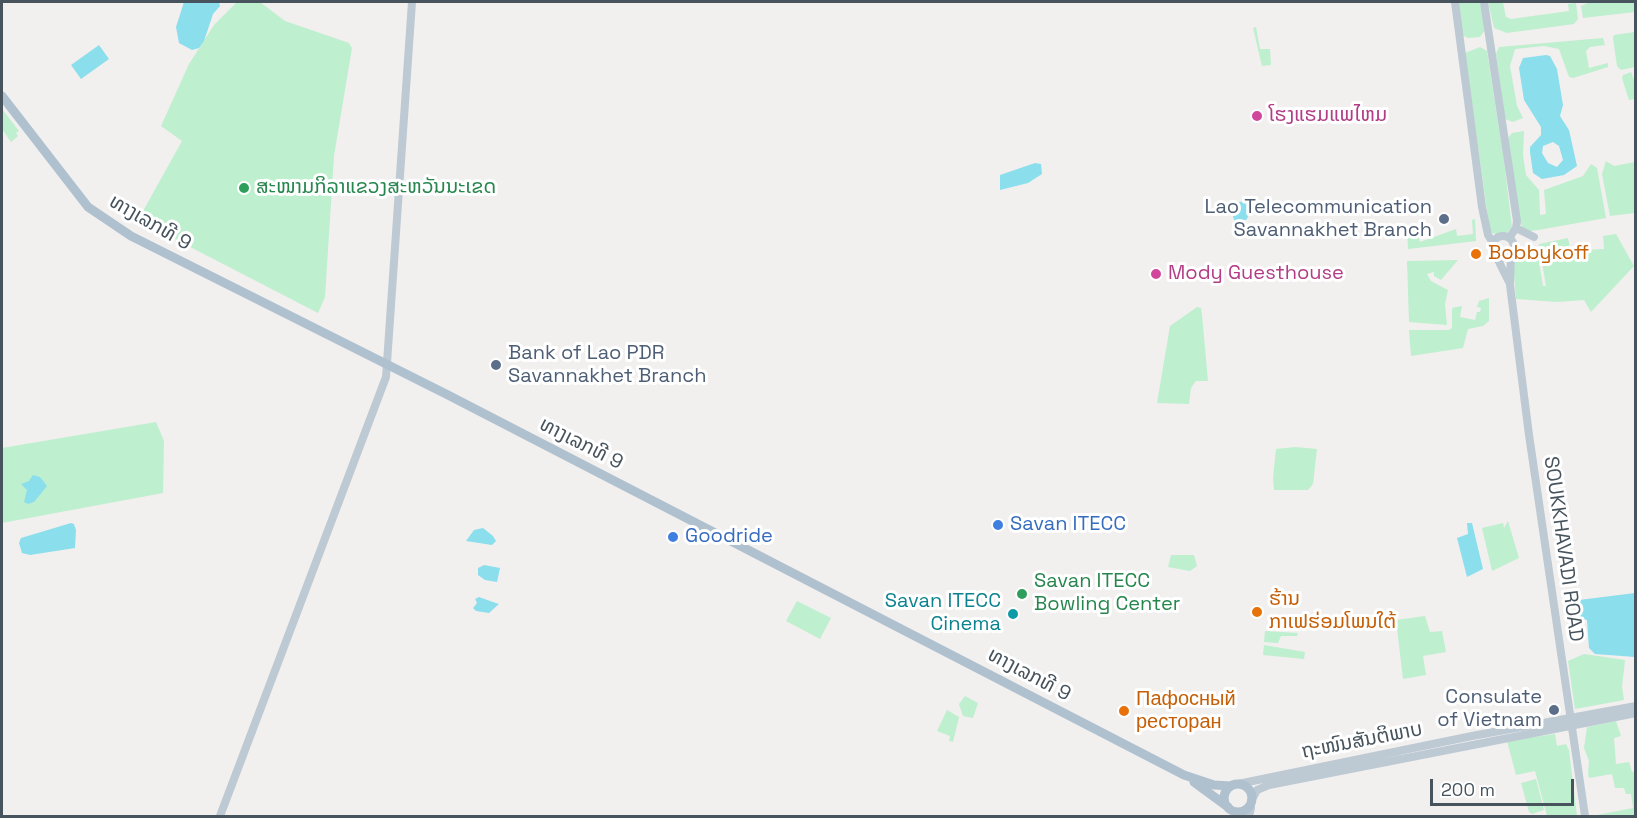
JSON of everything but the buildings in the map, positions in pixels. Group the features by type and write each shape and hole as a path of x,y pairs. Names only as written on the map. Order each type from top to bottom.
{"main road":[{"name":"ທາງເລກທີ 9","path":"2,96 88,207 131,237 387,365 1184,775 1214,785 1235,785"},
{"name":"ທາງເລກທີ 9","path":"1184,775 1239,816"},
{"path":"1235,785 1249,789 1251,809 1242,811 1229,808 1225,796 1235,785"}],"street":[{"path":"220,816 386,377 412,2"},
{"path":"1455,2 1482,207 1488,235 1493,243 1495,254 1503,257 1511,253 1513,245 1509,238 1500,236 1493,243"},
{"path":"1484,2 1516,228 1509,238"},
{"path":"1516,228 1533,237"},
{"name":"SOUKKHAVADI ROAD","path":"1511,253 1510,285 1538,497 1586,816"},
{"name":"SOUKKHAVADI ROAD","path":"1495,254 1510,285"},
{"name":"ຖະໜົນສັນຕິພາບ","path":"1251,809 1257,790 1269,784 1572,722 1635,706"},
{"name":"ຖະໜົນສັນຕິພາບ","path":"1235,785 1472,736 1635,713"}],"green space":[{"name":"ສະໜາມກິລາແຂວງສະຫວັນນະເຂດ","path":"237,2 260,2 285,21 349,43 352,48 334,156 325,297 318,313 138,220 182,141 161,126 189,64 214,25"},
{"path":"1457,2 1482,2 1485,30 1480,37 1468,38 1462,35"},
{"path":"1488,2 1503,3 1506,17 1511,19 1569,11 1568,4 1576,3 1578,19 1574,24 1507,33 1494,28"},
{"path":"1590,2 1635,2 1635,12 1583,18 1581,6"},
{"path":"1256,27 1260,49 1270,49 1271,65 1262,66 1253,28"},
{"path":"1635,32 1635,67 1621,70 1617,66 1614,35"},
{"path":"1603,38 1605,45 1590,47 1586,51 1589,68 1608,63 1608,67 1573,78 1569,77 1559,49 1544,46 1515,49 1510,66 1517,106 1523,118 1513,122 1505,119 1496,54 1499,47"},
{"path":"1480,47 1487,51 1504,161 1512,227 1505,235 1490,233 1465,53"},
{"path":"1631,72 1635,82 1635,99 1629,100 1622,78 1623,75"},
{"path":"2,109 19,131 16,133 18,136 11,142 2,129"},
{"path":"1524,131 1523,155 1526,175 1539,190 1540,215 1546,214 1544,190 1583,176 1591,164 1597,168 1606,218 1538,230 1529,231 1523,228 1520,222 1508,138 1512,133"},
{"path":"1606,161 1614,166 1635,162 1635,213 1610,216 1602,174"},
{"path":"1475,219 1476,241 1408,249 1407,226 1417,225 1420,242 1456,229 1457,236 1473,234 1472,220"},
{"path":"1616,234 1634,266 1591,312 1584,300 1557,302 1516,299 1513,263 1517,254 1537,250 1543,286 1546,286 1539,244 1568,238 1572,258 1584,256 1586,250 1604,249 1603,236"},
{"path":"1458,260 1441,280 1434,276 1434,272 1427,274 1431,281 1448,290 1445,304 1447,325 1409,322 1407,261"},
{"path":"1489,298 1489,321 1483,326 1468,329 1463,348 1411,356 1409,330 1449,330 1452,328 1452,308 1462,306 1460,317 1475,320 1481,308 1477,307 1479,301"},
{"path":"1197,307 1201,308 1208,381 1196,381 1191,388 1189,404 1157,403 1170,326"},
{"path":"156,422 164,441 163,493 2,523 2,448"},
{"path":"1295,447 1317,449 1313,484 1308,490 1274,490 1276,449"},
{"path":"1508,521 1519,558 1492,571 1482,528 1503,523 1504,528"},
{"path":"1171,555 1194,555 1197,566 1190,571 1168,567"},
{"path":"797,601 831,618 820,639 786,621"},
{"path":"1425,616 1430,632 1442,631 1446,652 1423,656 1426,675 1403,679 1396,620"},
{"path":"1265,631 1298,633 1297,636 1281,636 1278,643 1264,642"},
{"path":"1264,645 1305,652 1304,659 1263,655"},
{"path":"1584,654 1625,660 1622,687 1624,700 1575,709 1568,661"},
{"path":"965,696 978,703 973,718 963,716 959,704"},
{"path":"947,710 959,717 953,742 949,741 950,736 937,731"},
{"path":"1616,721 1621,736 1614,738 1616,764 1629,762 1632,772 1635,771 1635,816 1592,816 1633,808 1631,794 1626,794 1624,788 1615,788 1612,774 1589,778 1588,774 1589,761 1584,748 1587,727"},
{"path":"1555,734 1557,746 1566,744 1569,750 1577,816 1547,816 1535,771 1516,775 1507,741"},
{"path":"1536,779 1544,810 1532,814 1529,812 1521,783"}],"water":[{"path":"184,2 219,2 220,6 213,14 204,41 199,48 192,50 179,43 176,27"},
{"path":"99,45 109,59 81,79 71,65"},
{"path":"1550,56 1557,69 1563,105 1560,116 1569,130 1577,166 1564,175 1542,179 1533,173 1530,147 1541,135 1541,127 1524,100 1519,68 1523,58","holes":["1553,142 1559,146 1563,160 1557,167 1548,163 1542,153 1543,146"]},
{"path":"1035,163 1041,164 1042,174 1028,183 1000,190 1000,175"},
{"path":"1253,197 1255,199 1247,219 1236,225 1231,211 1232,205"},
{"path":"33,475 40,477 47,486 34,502 28,504 24,502 27,490 21,484 29,481"},
{"path":"1467,523 1472,523 1483,569 1467,577 1457,538 1468,534"},
{"path":"74,524 76,530 75,548 30,555 22,553 19,543 21,538"},
{"path":"483,528 496,541 492,545 466,541 474,530"},
{"path":"484,565 500,568 497,582 485,580 478,575 478,568"},
{"path":"1635,593 1635,657 1595,654 1589,648 1587,620 1579,618 1579,600"},
{"path":"479,597 499,604 489,613 476,611 473,608 477,603 475,599"}],"place":[{"name":"ໂຮງແຮມແພໄຫມ","path":"1257,116"},
{"name":"ສະໜາມກິລາແຂວງສະຫວັນນະເຂດ","path":"244,188"},
{"name":"Lao Telecommunication Savannakhet Branch","path":"1444,219"},
{"name":"Bobbykoff","path":"1476,254"},
{"name":"Mody Guesthouse","path":"1156,274"},
{"name":"Bank of Lao PDR Savannakhet Branch","path":"496,365"},
{"name":"Savan ITECC","path":"998,525"},
{"name":"Goodride","path":"673,537"},
{"name":"Savan ITECC Bowling Center","path":"1022,594"},
{"name":"ຮ້ານ ກາເຟຮ່ອມໂພນໃຕ້","path":"1257,612"},
{"name":"Savan ITECC Cinema","path":"1013,614"},
{"name":"Consulate of Vietnam","path":"1554,710"},
{"name":"Пафосный ресторан","path":"1124,711"}]}
